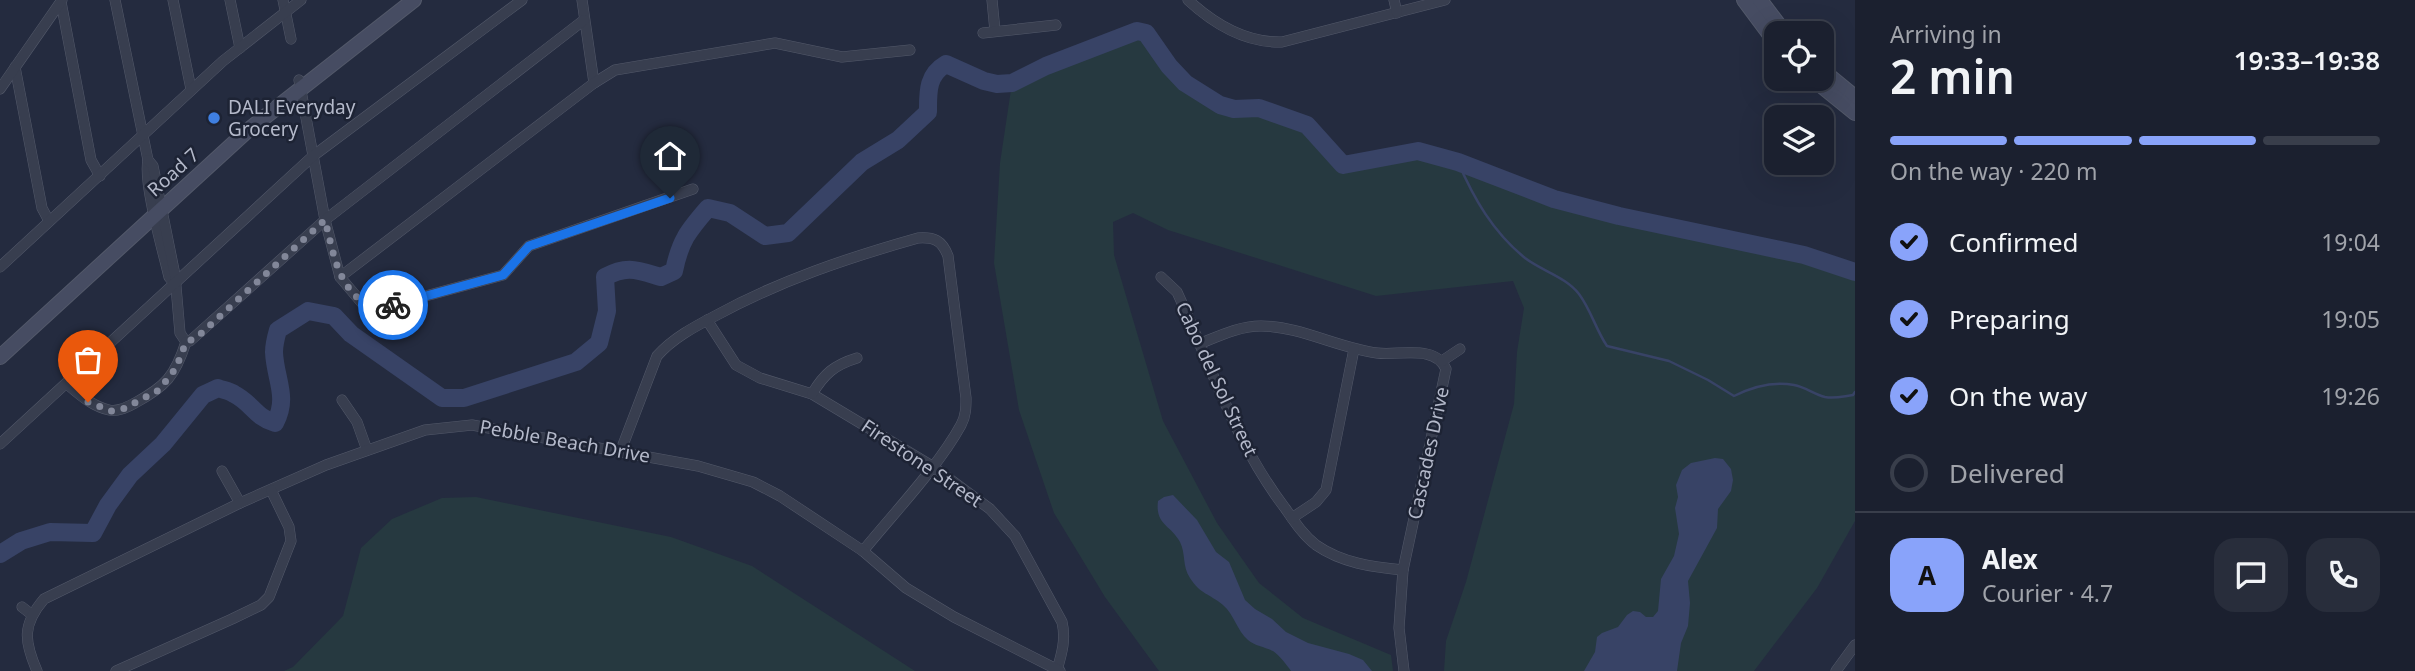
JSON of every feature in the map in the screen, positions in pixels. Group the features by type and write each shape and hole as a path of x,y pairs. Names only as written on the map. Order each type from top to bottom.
{"street":[{"path":"115,0 148,160 153,166 158,208 175,275 180,333 186,342"},
{"path":"173,0 191,89"},
{"path":"230,0 240,48"},
{"path":"283,0 291,39"},
{"path":"1,263 144,136 191,89 301,0"},
{"name":"Road 7","path":"0,349 300,84 403,0"},
{"name":"Road 7","path":"300,84 414,0"},
{"path":"0,444 313,156 522,0"},
{"path":"582,0 594,83"},
{"path":"992,0 995,31"},
{"path":"1188,0 1206,17 1236,33 1267,43 1282,43 1445,0"},
{"path":"1394,0 1397,13"},
{"path":"1744,0 1764,27"},
{"path":"1760,0 1776,21"},
{"path":"62,1 91,160 100,176"},
{"path":"0,89 62,1"},
{"path":"67,384 88,402 111,411 123,409 159,390 176,368 186,342 196,338 325,220 584,20"},
{"path":"983,33 1056,24"},
{"path":"340,277 594,83 615,70 775,43 842,57 910,50"},
{"path":"15,67 42,208 49,222"},
{"path":"1834,80 1855,97"},
{"path":"300,84 325,220 340,277 362,303 374,310 503,275 529,246 692,189"},
{"path":"1828,91 1855,113"},
{"name":"Road 7","path":"0,357 158,208"},
{"path":"621,450 657,356 666,345 762,292 816,269 918,239 929,237 939,240 945,246 948,256 966,398 965,413 961,424 932,466 863,551"},
{"name":"Cabo del Sol Street","path":"1161,277 1177,292 1232,419 1274,494 1308,538 1330,553 1365,566 1403,570"},
{"name":"Firestone Street","path":"707,320 736,365 760,378 812,394 932,466 990,509 1015,536 1062,622 1064,647 1058,670"},
{"name":"Cascades Drive","path":"1199,344 1242,327 1274,326 1354,349 1379,354 1436,355 1442,361 1446,369 1403,570 1399,628 1404,671"},
{"path":"1292,518 1322,496 1328,483 1354,349"},
{"path":"1442,361 1460,349"},
{"path":"812,394 825,373 843,362 857,358"},
{"path":"342,400 351,410 367,450"},
{"name":"Pebble Beach Drive","path":"31,614 44,599 240,503 326,465 425,430 472,425 621,450 718,471 754,482 863,551 906,588 954,617 1058,670"},
{"path":"222,471 240,503"},
{"path":"116,671 261,605 269,597 291,541 289,527 271,490"},
{"path":"22,607 31,614 27,643 37,671"},
{"path":"1836,671 1855,645"}],"shaded area":[{"path":"1137,31 1146,33 1169,66 1185,83 1220,105 1234,109 1259,108 1307,125 1344,165 1418,151 1458,162 1554,199 1619,216 1804,255 1855,272 1855,521 1817,588 1754,671 1444,671 1446,641 1466,582 1514,404 1517,352 1524,308 1513,281 1376,296 1168,230 1133,213 1113,222 1114,255 1163,421 1217,523 1259,583 1303,618 1391,655 1393,671 1159,671 1105,597 1054,513 1019,410 994,263 1000,163 1012,83 1046,66"},
{"path":"476,497 671,537 752,566 915,671 284,671 293,667 343,616 361,548 392,519 442,498"}],"water":[{"path":"1723,459 1731,469 1733,480 1731,491 1718,509 1717,528 1688,581 1688,626 1681,643 1677,671 1584,671 1595,652 1597,637 1618,627 1633,611 1653,617 1658,611 1661,579 1674,556 1679,534 1675,508 1678,497 1676,485 1682,470 1691,463"},
{"path":"1173,495 1197,520 1216,552 1229,562 1245,600 1255,609 1286,632 1308,643 1363,660 1372,671 1291,671 1273,651 1248,640 1227,609 1198,587 1188,574 1180,542 1159,515 1158,501"}],"waterway":[{"path":"0,554 21,541 50,532 93,533 108,505 130,475 163,444 203,395 218,388 231,392 275,423 281,405 274,352 278,330 308,311 334,316 351,334 442,398 464,398 576,362 599,343 607,311 605,277 626,270 661,277 674,271 686,237 708,208 730,213 765,236 788,233 862,162 898,140 928,112 932,79 946,64 984,81 1012,83 1046,66 1137,31 1146,33 1169,66 1185,83 1220,105 1234,109 1259,108 1307,125 1343,165 1418,151 1458,162 1554,199 1619,216 1804,255 1855,272"},
{"path":"1458,162 1478,202 1494,226 1525,258 1574,288 1607,346 1669,361 1734,396 1771,384 1798,386 1829,398 1853,395 1855,392"}],"way so far":[{"path":"88,402 111,411 123,409 159,390 176,368 186,342 196,338 325,220 340,277 347,288 362,303 374,310 393,305"}],"place":[{"name":"DALI Everyday Grocery","path":"214,118"}],"route":[{"path":"393,305 503,275 529,246 670,198"}]}
